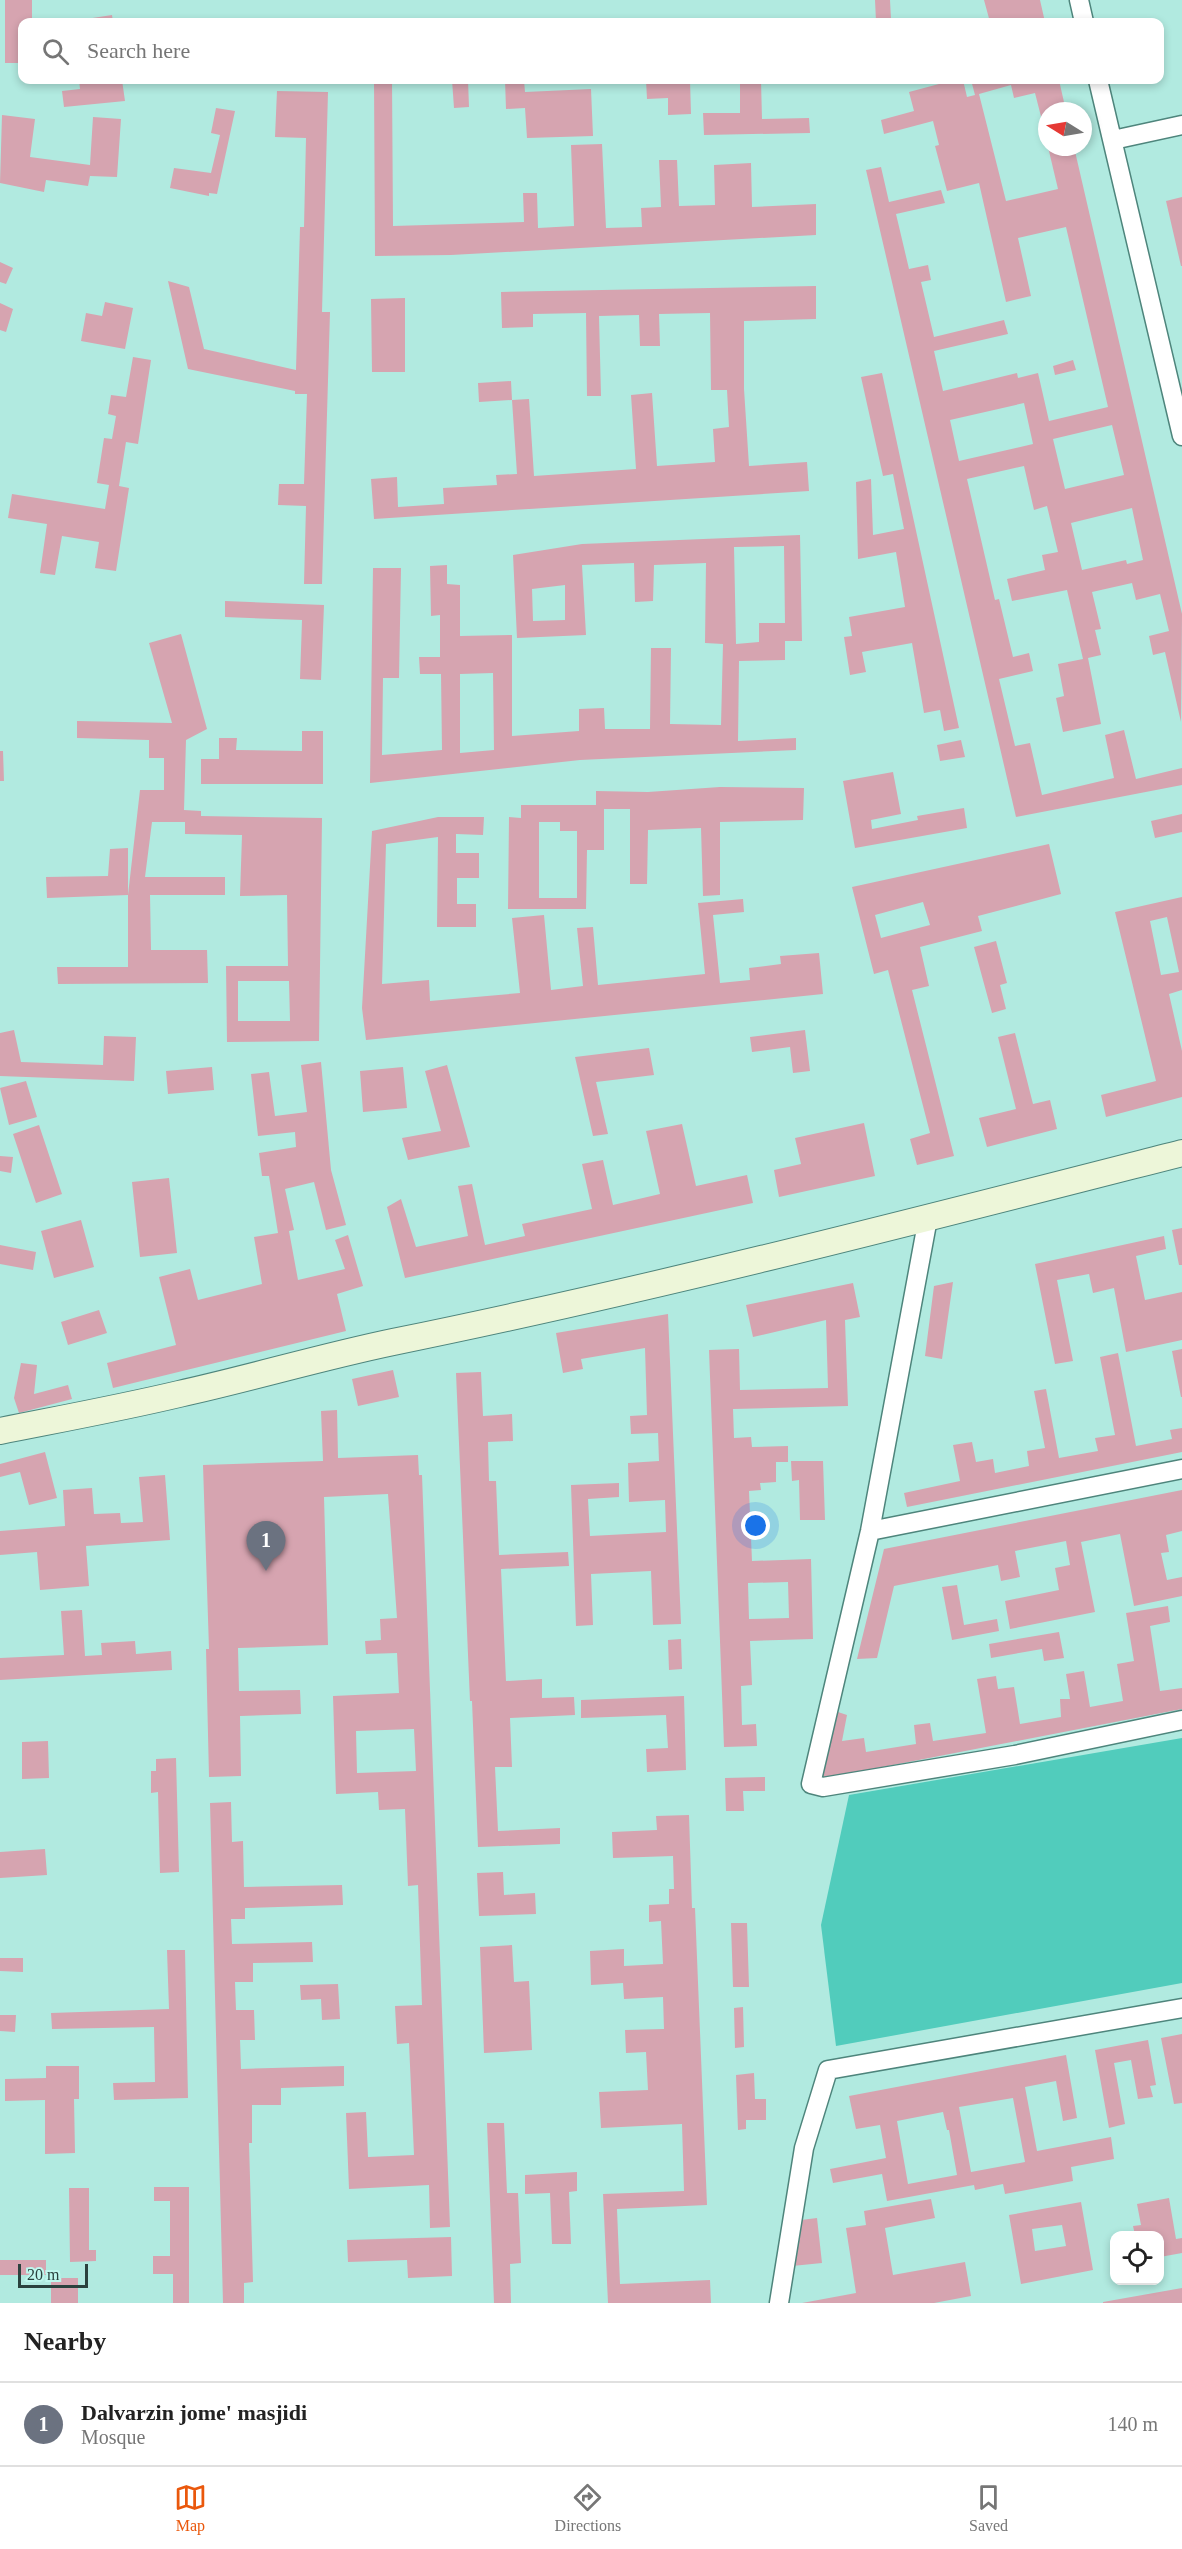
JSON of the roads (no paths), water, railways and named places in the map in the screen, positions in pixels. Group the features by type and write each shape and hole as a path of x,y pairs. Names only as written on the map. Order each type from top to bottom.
{"street":[{"path":"1078,0 1083,18"},
{"path":"1099,84 1182,436"},
{"path":"1113,140 1182,125"},
{"path":"0,1431 180,1394 392,1342 552,1308 928,1218 1182,1153"},
{"path":"928,1218 870,1532 812,1784 823,1787 1015,1755 1182,1720"},
{"path":"870,1532 1182,1469"},
{"path":"779,2303 804,2148 828,2070 1182,2008"}],"place":[{"name":"Dalvarzin jome' masjidi","path":"266,1571"}]}
